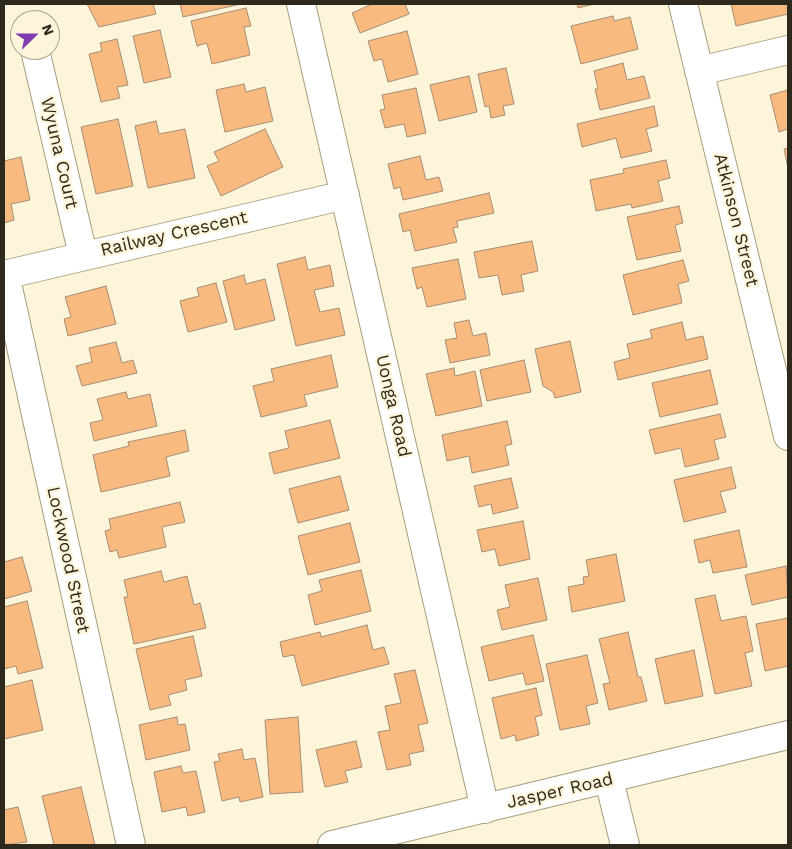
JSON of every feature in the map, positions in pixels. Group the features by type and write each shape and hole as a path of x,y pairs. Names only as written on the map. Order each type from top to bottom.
{"street":[{"name":"Uonga Road","path":"301,4 485,809"},
{"name":"Atkinson Street","path":"683,4 788,436"},
{"path":"699,71 788,50"},
{"name":"Wyuna Court","path":"37,60 83,255"},
{"name":"Railway Crescent","path":"4,274 345,195"},
{"name":"Lockwood Street","path":"4,274 131,845"},
{"name":"Jasper Road","path":"332,845 609,780 788,735"},
{"path":"609,780 625,845"}],"building":[{"path":"87,4 153,4 156,14 99,27"},
{"path":"180,4 241,4 183,17"},
{"path":"372,4 405,4 409,14 360,33 352,13"},
{"path":"577,4 594,4 578,8"},
{"path":"731,4 788,4 788,14 736,26"},
{"path":"246,8 251,26 244,27 250,55 212,64 207,43 197,46 191,21"},
{"path":"613,16 614,21 630,17 638,49 581,64 571,26"},
{"path":"160,30 171,77 144,83 133,36"},
{"path":"407,31 418,74 388,82 382,59 374,61 368,41"},
{"path":"117,39 128,85 117,87 120,98 101,102 89,54 102,51 100,43"},
{"path":"623,63 627,80 644,76 650,98 600,110 595,89 598,89 594,71"},
{"path":"506,68 514,104 503,106 505,115 491,118 489,106 485,107 478,74"},
{"path":"469,76 477,112 439,121 430,85"},
{"path":"244,84 246,92 265,87 273,121 225,132 216,90"},
{"path":"416,88 426,133 407,137 404,124 385,128 380,110 385,109 382,95"},
{"path":"788,90 788,129 779,132 770,95"},
{"path":"654,106 658,126 646,129 652,151 621,158 616,138 582,147 577,124"},
{"path":"118,119 133,186 96,194 81,127"},
{"path":"156,121 159,134 185,129 195,178 148,188 135,126"},
{"path":"265,129 283,167 221,196 207,166 219,161 214,152"},
{"path":"788,148 788,168 784,149"},
{"path":"420,156 426,180 439,177 443,191 403,200 400,187 394,189 388,164"},
{"path":"21,157 30,200 11,204 14,220 4,223 4,161"},
{"path":"666,160 670,178 658,181 663,201 632,208 631,204 596,211 590,180 624,173 623,169"},
{"path":"489,193 494,213 457,221 458,227 453,228 457,242 415,251 410,230 403,232 399,214"},
{"path":"679,206 683,223 675,225 681,251 637,260 627,217"},
{"path":"532,241 538,271 521,275 524,291 502,295 498,275 479,278 474,252"},
{"path":"305,257 308,270 330,265 334,286 314,290 320,312 339,308 345,335 296,346 277,264"},
{"path":"458,259 466,299 427,307 422,287 417,289 412,268"},
{"path":"683,260 689,281 678,284 682,303 633,315 623,275"},
{"path":"244,275 246,284 265,279 275,320 235,330 223,281"},
{"path":"216,283 227,322 188,332 180,301 199,296 197,288"},
{"path":"106,286 116,324 68,336 64,319 71,317 65,297"},
{"path":"469,320 473,336 486,333 490,355 450,363 445,340 457,338 454,323"},
{"path":"682,322 686,340 703,336 708,359 618,380 614,362 630,358 627,344 652,338 650,330"},
{"path":"570,341 581,392 555,398 553,392 543,386 535,349"},
{"path":"116,342 122,363 133,360 137,373 82,386 76,366 92,362 89,348"},
{"path":"331,355 338,387 304,395 307,406 261,417 253,386 274,381 271,369"},
{"path":"524,360 531,392 487,401 480,370"},
{"path":"454,368 455,376 475,371 482,406 436,416 426,374"},
{"path":"710,370 718,404 660,417 652,383"},
{"path":"126,392 128,399 150,394 157,426 94,441 90,423 103,420 97,399"},
{"path":"720,414 726,437 714,440 719,459 685,467 681,448 655,454 649,430"},
{"path":"330,420 340,458 274,474 269,453 289,448 285,431"},
{"path":"507,421 512,444 505,446 509,465 472,473 469,456 447,461 442,435"},
{"path":"185,430 189,451 166,457 170,476 101,492 93,455 129,446 128,442"},
{"path":"731,467 736,488 720,492 726,512 684,522 674,480"},
{"path":"340,476 349,510 298,523 289,489"},
{"path":"511,478 518,508 493,514 491,504 479,507 474,486"},
{"path":"180,502 185,522 162,527 166,547 119,558 117,550 110,552 105,531 111,529 109,519"},
{"path":"523,521 530,559 499,566 495,549 482,552 477,530"},
{"path":"350,523 360,562 308,575 298,536"},
{"path":"739,530 747,567 713,573 710,560 699,563 694,540"},
{"path":"616,554 625,601 572,612 568,587 584,584 583,577 589,576 586,560"},
{"path":"22,557 32,591 4,599 4,562"},
{"path":"786,566 788,597 752,605 745,575"},
{"path":"361,570 371,611 315,625 308,595 322,591 319,580"},
{"path":"161,571 164,582 187,576 194,605 200,603 206,628 134,644 124,597 128,597 124,580"},
{"path":"538,578 547,620 502,630 497,610 510,607 505,585"},
{"path":"715,595 721,621 746,616 753,651 745,653 752,686 715,694 695,599"},
{"path":"27,601 43,668 18,674 16,666 4,669 4,607"},
{"path":"788,618 788,666 765,671 756,624"},
{"path":"367,625 373,650 384,647 389,664 302,686 294,655 283,657 280,642 320,632 321,637"},
{"path":"628,632 638,677 641,677 647,701 609,710 603,684 610,683 599,639"},
{"path":"533,635 544,681 526,685 523,673 489,681 481,647"},
{"path":"193,636 202,676 185,680 187,690 168,695 171,705 150,710 136,649"},
{"path":"694,650 703,696 665,704 655,659"},
{"path":"587,655 598,703 586,706 590,724 560,730 546,664"},
{"path":"415,670 428,723 418,725 424,751 409,754 411,765 387,770 378,732 390,730 385,706 401,703 394,674"},
{"path":"32,680 43,730 4,739 4,687"},
{"path":"536,688 542,715 535,717 539,735 516,741 515,735 501,739 492,698"},
{"path":"177,717 178,725 185,724 190,750 146,760 139,725"},
{"path":"298,717 303,792 270,794 265,720"},
{"path":"356,741 362,767 345,771 348,782 325,787 316,750"},
{"path":"242,749 244,760 255,758 263,797 240,802 239,797 222,801 214,762 220,761 218,754"},
{"path":"181,766 183,773 196,771 205,812 188,816 186,807 162,812 154,772"},
{"path":"81,787 95,845 54,845 42,796"},
{"path":"18,807 27,842 4,845 4,810"}]}
